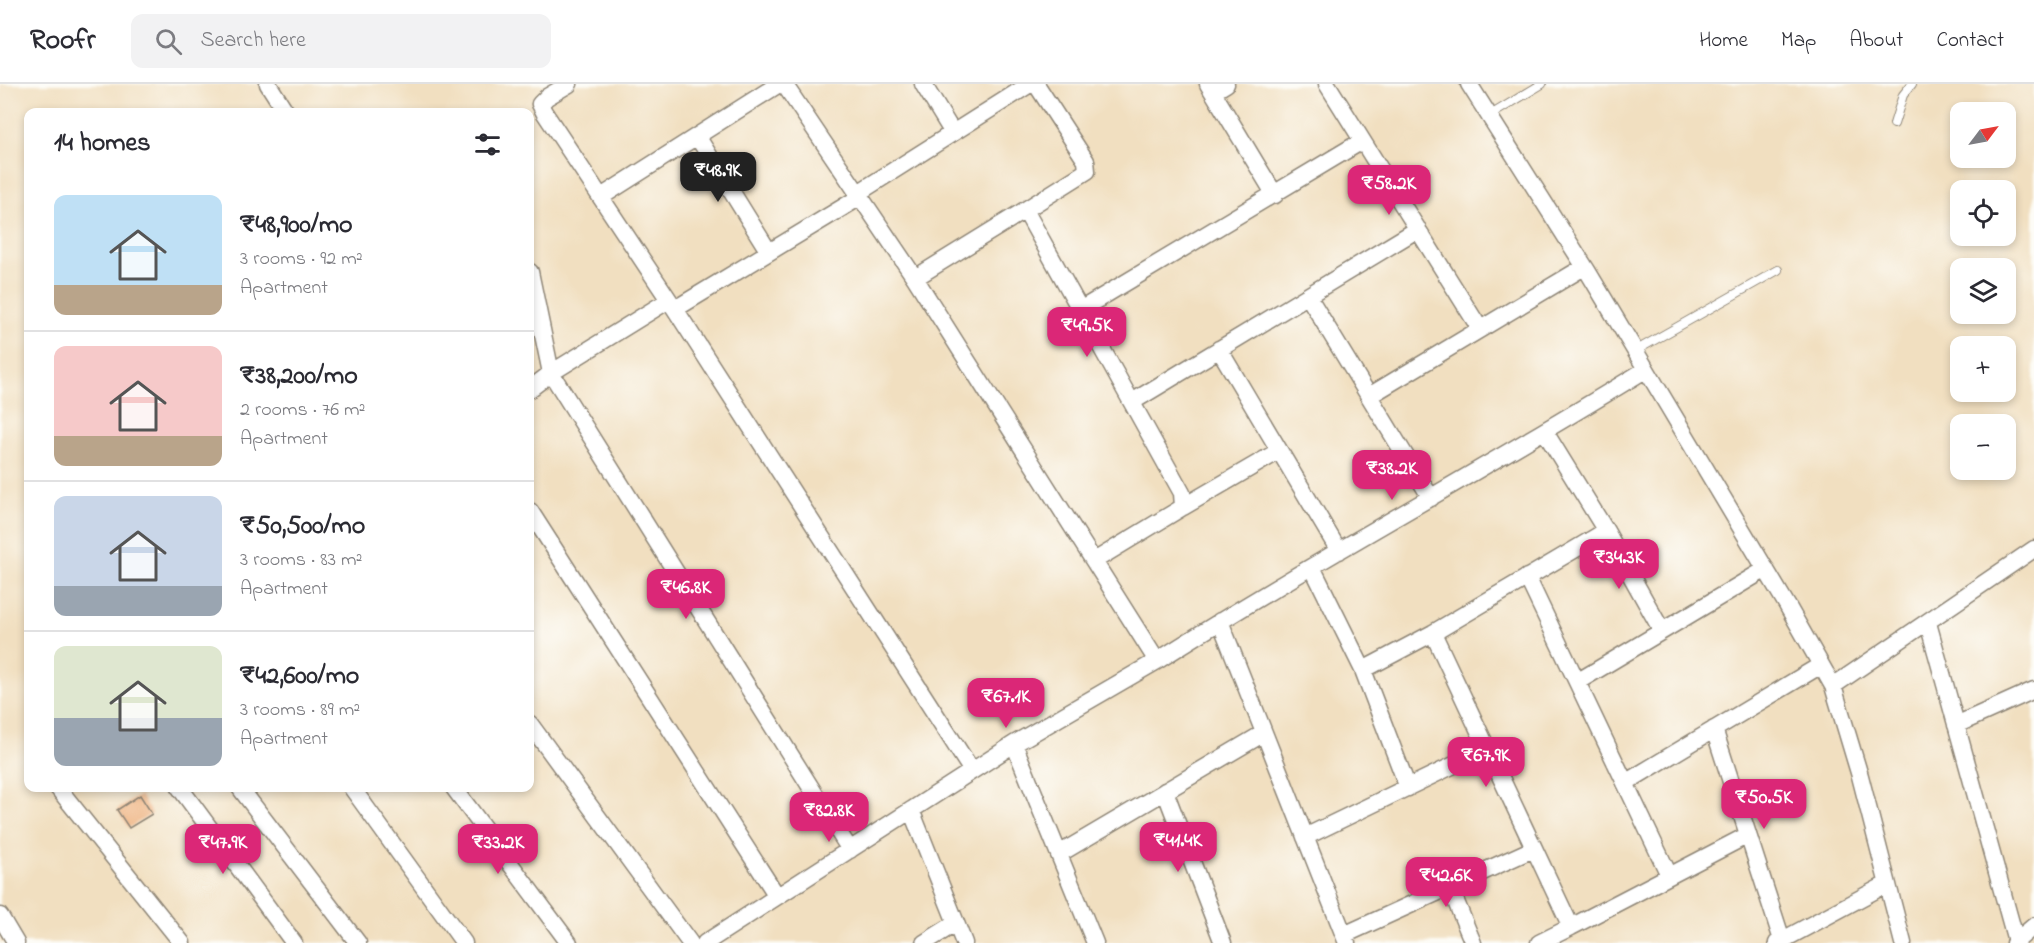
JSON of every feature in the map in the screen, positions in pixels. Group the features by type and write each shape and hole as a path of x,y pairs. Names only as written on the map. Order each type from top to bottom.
{"street":[{"path":"268,84 283,108"},
{"path":"569,84 534,108 602,197 972,771"},
{"path":"602,197 779,84"},
{"path":"784,84 915,278 1157,661"},
{"path":"923,84 953,132"},
{"path":"534,386 551,373 672,304 769,252 1030,84"},
{"path":"915,278 1087,171 1086,161 1036,84"},
{"path":"1327,84 1480,329"},
{"path":"1469,84 1584,267 1766,569 1833,686 1860,777 1903,943"},
{"path":"1216,87 1275,195"},
{"path":"697,136 769,252"},
{"path":"1080,310 1362,141"},
{"path":"1025,210 1182,493 1183,507"},
{"path":"1132,402 1418,229"},
{"path":"1369,396 1584,267"},
{"path":"534,291 551,373 850,850"},
{"path":"1308,296 1431,498"},
{"path":"1219,349 1339,551"},
{"path":"705,943 1014,744 1545,432 1645,370"},
{"path":"1545,432 1606,531 1662,631"},
{"path":"1094,561 1279,451"},
{"path":"534,517 777,896"},
{"path":"1363,670 1433,633 1606,531"},
{"path":"1833,686 2034,549"},
{"path":"1312,567 1363,670 1408,788"},
{"path":"1577,682 1766,569"},
{"path":"1527,577 1669,875"},
{"path":"1220,621 1346,939 1533,849"},
{"path":"1928,623 2015,942 2034,926"},
{"path":"1433,633 1571,927"},
{"path":"1625,783 1821,664"},
{"path":"1956,724 2034,690"},
{"path":"534,729 690,943"},
{"path":"1714,729 1780,942 1887,884"},
{"path":"1059,854 1264,733"},
{"path":"1014,744 1095,943"},
{"path":"1305,837 1487,749"},
{"path":"1165,791 1223,943"},
{"path":"61,792 182,943"},
{"path":"183,792 294,943"},
{"path":"243,792 358,943"},
{"path":"355,792 464,943"},
{"path":"457,792 569,943"},
{"path":"911,810 963,943"},
{"path":"1539,943 1748,835"},
{"path":"1450,887 1473,943"},
{"path":"0,916 16,943"},
{"path":"924,943 956,923"}],"lane":[{"path":"1490,116 1542,84"},
{"path":"1894,124 1903,95 1912,84"},
{"path":"1634,351 1778,270"}],"building":[{"path":"140,795 152,814 129,828 117,810"}]}
